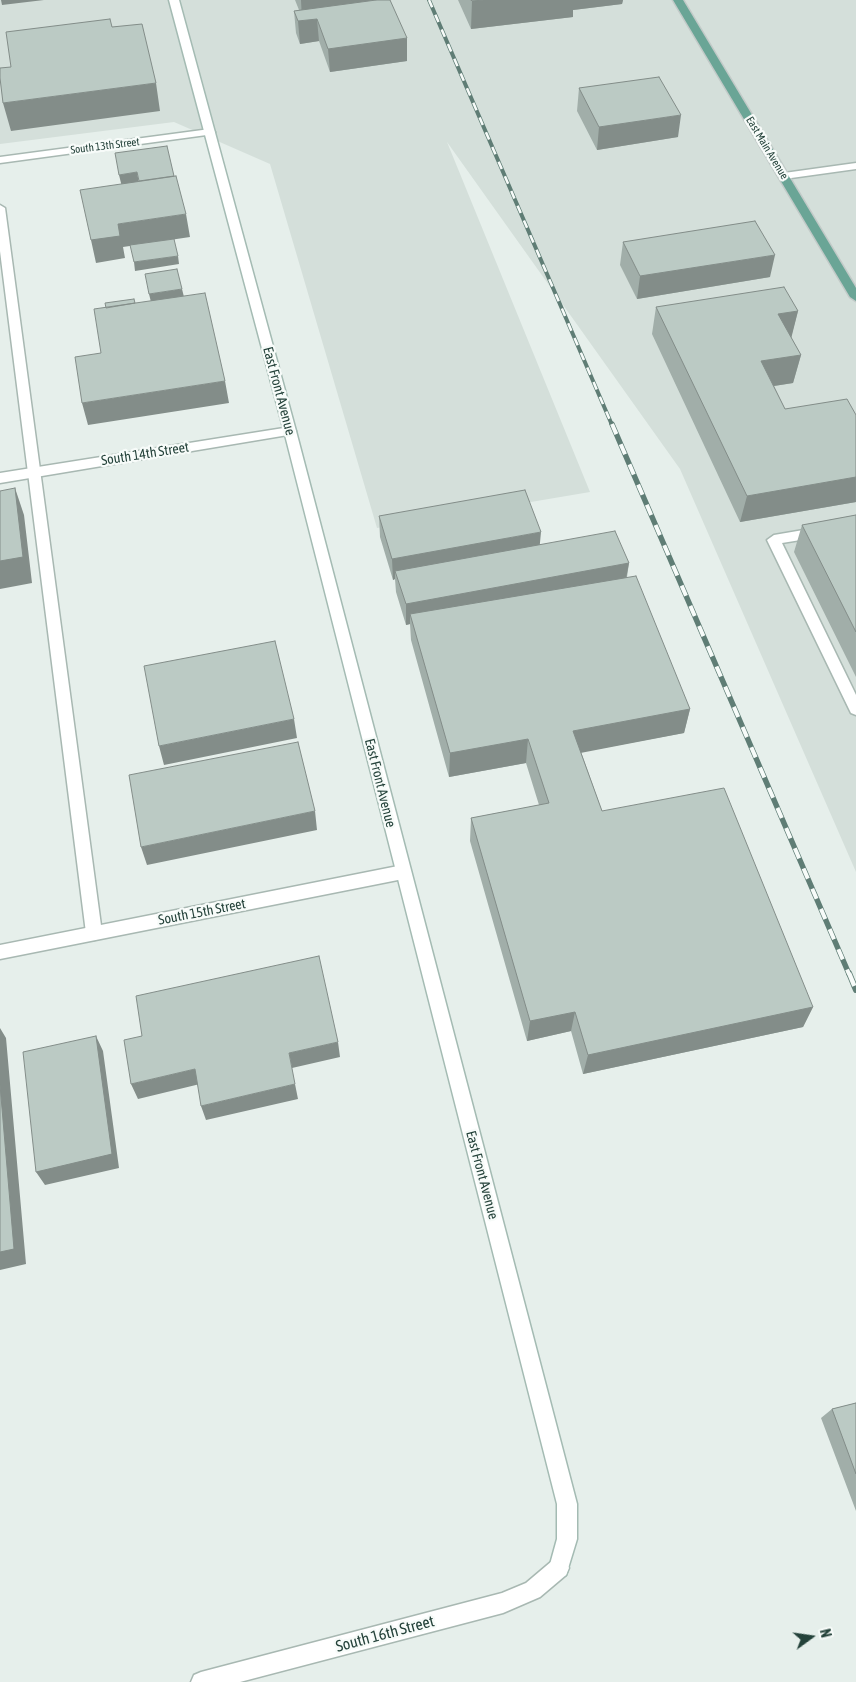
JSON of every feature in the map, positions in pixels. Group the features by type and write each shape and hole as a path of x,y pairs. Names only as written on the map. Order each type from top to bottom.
{"main road":[{"name":"East Main Avenue","path":"678,0 856,296"}],"street":[{"name":"East Front Avenue","path":"174,0 290,431 567,1504 567,1539 560,1568"},
{"name":"South 13th Street","path":"0,160 210,132"},
{"path":"784,176 856,166"},
{"path":"0,208 94,934"},
{"name":"South 14th Street","path":"0,478 290,431"},
{"path":"856,526 774,540 856,709"},
{"name":"South 15th Street","path":"0,952 404,872"},
{"name":"South 16th Street","path":"202,1682 503,1603 532,1590 560,1568"}],"shaded area":[{"path":"0,0 856,0 856,872 680,469 447,142 590,492 377,528 270,164 174,122 0,144"}],"building":[{"path":"376,0 390,0 407,38 328,49 317,19 298,21 294,11"},
{"path":"110,19 112,27 142,24 156,83 3,103 0,68 11,67 6,32"},
{"path":"659,77 681,115 599,127 579,88"},
{"path":"167,146 174,176 139,181 137,172 119,175 115,153"},
{"path":"176,176 186,214 118,224 120,236 91,240 80,190"},
{"path":"755,221 775,255 640,276 623,242"},
{"path":"174,239 178,256 134,262 130,245"},
{"path":"177,269 182,289 149,294 145,274"},
{"path":"784,287 798,311 778,314 801,355 761,361 785,409 847,399 856,415 856,477 747,496 656,307"},
{"path":"205,293 225,381 82,403 75,357 101,353 94,309"},
{"path":"134,299 135,303 106,308 105,303"},
{"path":"15,488 23,557 0,561 0,491"},
{"path":"525,490 541,532 392,559 379,516"},
{"path":"856,515 856,632 802,525"},
{"path":"615,531 629,563 406,604 395,571"},
{"path":"636,576 690,709 573,731 602,811 724,788 813,1007 588,1055 575,1012 530,1021 471,818 549,803 528,739 450,753 410,614"},
{"path":"275,641 294,719 159,746 144,666"},
{"path":"298,742 315,811 141,847 129,775"},
{"path":"319,956 338,1042 289,1053 295,1084 201,1106 195,1069 131,1084 124,1040 142,1036 136,996"},
{"path":"96,1036 112,1154 36,1172 23,1052"},
{"path":"0,1085 14,1249 0,1252"},
{"path":"856,1403 856,1474 832,1409"}],"railway":[{"path":"429,0 612,425"},
{"path":"612,424 849,974"},
{"path":"849,973 856,990"}]}
